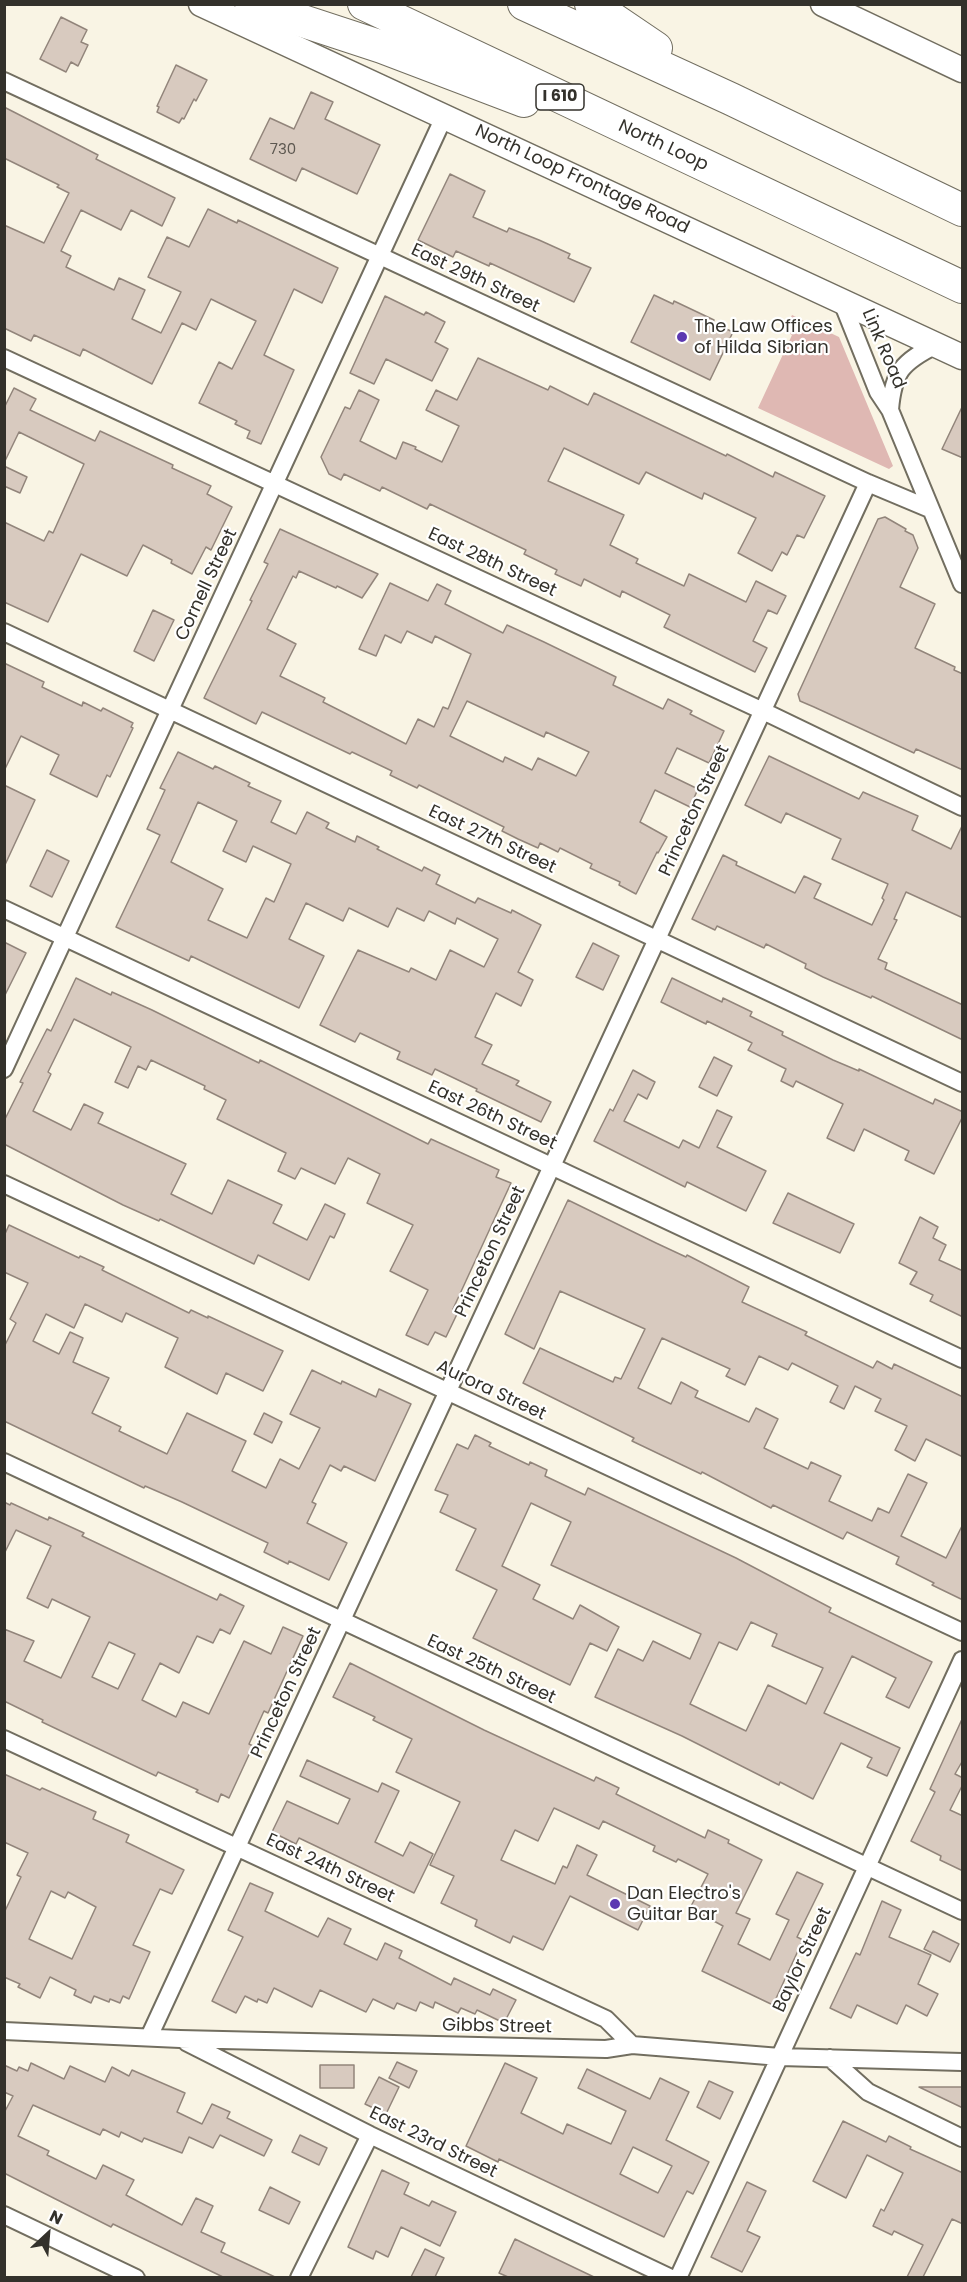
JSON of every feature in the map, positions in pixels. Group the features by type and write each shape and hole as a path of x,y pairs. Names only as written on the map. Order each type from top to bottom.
{"highway":[{"path":"251,4 382,47 755,190"},
{"name":"North Loop","path":"364,4 963,287"},
{"path":"524,4 731,99 963,210"},
{"path":"591,4 731,99"}],"main road":[{"name":"North Loop Frontage Road","path":"201,4 963,357"},
{"path":"823,4 963,70"}],"street":[{"name":"East 29th Street","path":"4,81 868,483 930,509"},
{"name":"Cornell Street","path":"4,1069 444,117"},
{"name":"Link Road","path":"842,302 878,392 890,410 963,584"},
{"name":"Link Road","path":"890,410 893,384 901,369 916,355 936,345"},
{"name":"East 28th Street","path":"4,357 763,711 963,807"},
{"name":"Princeton Street","path":"149,2037 868,483"},
{"name":"East 27th Street","path":"4,632 963,1083"},
{"name":"East 26th Street","path":"4,909 963,1359"},
{"name":"Aurora Street","path":"4,1184 963,1632"},
{"name":"East 25th Street","path":"4,1462 341,1622 963,1911"},
{"name":"Baylor Street","path":"678,2277 963,1660"},
{"name":"East 24th Street","path":"4,1739 606,2019 632,2045"},
{"path":"4,2020 29,2032"},
{"name":"Gibbs Street","path":"4,2031 180,2039 594,2048 632,2045 780,2057 963,2062"},
{"name":"East 23rd Street","path":"180,2039 370,2135 670,2277"},
{"path":"830,2058 868,2092 963,2138"},
{"path":"299,2277 370,2135"},
{"path":"4,2215 136,2277"}],"shaded area":[{"path":"792,315 839,337 893,466 889,469 758,408 792,335 785,331"}],"building":[{"path":"61,17 87,30 81,42 88,45 78,66 71,62 66,72 40,59"},
{"path":"176,65 207,80 196,101 194,99 184,119 182,118 179,123 157,112 159,107 157,106"},
{"path":"311,92 333,102 325,119 380,145 357,194 302,168 296,181 250,159 270,118 294,129"},
{"path":"4,107 98,155 96,159 175,198 162,226 131,210 121,230 81,210 61,251 71,256 66,267 114,290 119,278 145,290 132,319 161,333 181,292 148,277 167,237 189,247 208,209 237,223 238,220 338,268 322,303 294,289 264,355 294,370 261,444 247,438 250,431 235,424 237,421 199,403 219,362 232,369 256,321 211,299 196,330 182,323 152,384 83,349 80,356 34,335 31,341 4,328 4,225 44,243 69,193 57,187 59,185 4,158"},
{"path":"450,174 485,191 473,217 507,232 509,228 539,240 570,254 568,258 591,268 574,302 490,263 489,266 456,251 453,257 418,240"},
{"name":"The Law Offices of Hilda Sibrian","path":"654,295 673,304 674,301 733,332 710,380 631,342"},
{"path":"385,296 424,315 426,312 445,322 435,342 448,349 432,381 386,359 374,384 350,373"},
{"path":"478,358 548,390 550,386 588,405 594,393 773,477 775,472 825,496 804,538 797,535 787,555 782,552 772,571 738,553 756,518 704,493 702,499 646,472 639,484 564,448 548,481 624,515 610,545 638,559 636,563 684,586 689,574 746,602 756,581 786,596 777,614 768,610 753,641 767,648 755,672 664,627 670,615 622,591 620,597 584,579 581,586 555,574 557,570 524,554 526,550 430,504 427,509 382,487 380,491 344,474 341,480 329,474 321,457 345,407 350,409 359,390 379,400 360,441 396,459 403,442 442,462 459,426 426,410 436,390 457,400"},
{"path":"14,388 36,399 30,410 95,441 100,431 173,465 172,468 211,486 207,494 232,507 211,550 206,547 192,574 171,563 172,560 143,545 127,576 81,554 48,622 4,602 4,522 44,541 49,531 53,533 84,464 19,432 4,463 4,408"},
{"path":"963,405 963,458 942,449"},
{"path":"4,466 27,477 20,493 4,486"},
{"path":"885,517 913,535 918,548 900,587 935,604 915,648 955,667 954,670 963,674 963,770 916,749 914,753 800,701 798,694 878,519"},
{"path":"280,529 378,574 362,598 299,571 296,578 293,576 267,629 296,644 280,676 325,698 323,702 406,744 418,719 434,727 443,707 448,709 471,654 435,636 432,643 407,631 401,643 385,635 376,656 359,649 390,583 428,601 437,584 451,591 445,604 503,633 507,625 616,677 613,685 663,709 668,699 692,711 690,714 724,731 709,763 677,748 665,773 698,789 690,807 655,790 640,822 667,837 636,894 619,885 620,882 590,868 592,864 560,848 558,852 540,843 538,848 518,839 502,831 504,827 419,785 417,788 390,775 392,771 352,752 350,754 262,712 256,724 204,698 252,601 250,600 268,564 264,562","holes":["467,701 544,737 546,732 589,752 576,776 538,758 532,770 505,757 503,762 450,736"]},
{"path":"153,610 174,620 154,661 134,651"},
{"path":"4,663 44,682 42,687 82,706 83,702 101,711 103,708 133,723 131,727 133,728 110,777 107,775 97,797 50,774 59,755 21,736 4,771"},
{"path":"178,752 213,769 215,766 250,783 248,786 281,801 271,822 296,834 307,812 329,823 326,828 355,842 357,836 379,847 377,849 422,871 424,867 440,875 436,884 475,903 478,898 511,913 512,910 541,925 518,972 533,980 521,1006 496,993 475,1037 492,1045 482,1064 519,1081 516,1085 551,1102 541,1122 435,1069 432,1075 397,1059 400,1052 360,1033 355,1042 320,1025 358,950 409,972 411,968 436,980 450,950 484,967 498,939 457,918 455,924 429,911 424,921 397,908 388,927 349,908 343,921 306,903 289,939 324,956 299,1008 191,956 189,961 116,927 160,835 147,829 165,790 160,788","holes":["198,802 237,821 223,851 246,862 253,846 291,864 274,902 266,898 247,938 208,920 223,889 171,862"]},
{"path":"769,756 859,799 863,792 918,816 912,830 951,849 963,824 963,918 906,892 894,919 897,920 878,959 887,963 885,969 963,1005 963,1040 872,996 871,998 823,977 805,968 806,964 766,944 764,948 717,926 715,930 692,919 723,855 737,862 736,865 795,893 804,876 821,884 814,898 872,925 884,900 882,898 888,884 832,859 841,839 786,813 781,823 745,805"},
{"path":"4,785 35,800 4,867"},
{"path":"47,850 69,861 52,897 30,886"},
{"path":"4,942 26,953 4,997"},
{"path":"593,943 619,956 603,990 576,977"},
{"path":"76,978 111,995 112,992 152,1010 259,1063 260,1060 428,1144 431,1139 499,1170 496,1177 511,1183 453,1309 458,1312 446,1337 435,1332 428,1345 406,1335 428,1290 390,1271 413,1225 367,1203 380,1174 348,1158 335,1184 301,1168 295,1179 278,1171 286,1153 217,1119 226,1100 204,1089 205,1086 151,1060 146,1070 138,1066 128,1088 115,1082 131,1047 74,1019 48,1072 51,1074 33,1111 71,1130 84,1104 103,1113 98,1123 186,1164 171,1194 212,1214 228,1180 282,1205 273,1223 307,1240 325,1204 345,1214 334,1238 330,1236 309,1280 258,1255 254,1264 160,1219 159,1221 123,1205 4,1144 4,1121 23,1083 20,1082 47,1029 51,1031"},
{"path":"672,978 722,1002 723,998 752,1012 750,1016 783,1032 782,1035 833,1060 859,1071 859,1069 933,1104 935,1099 963,1112 934,1174 905,1160 909,1151 864,1129 854,1151 827,1138 843,1104 796,1081 793,1087 781,1081 786,1069 748,1050 752,1043 661,1002"},
{"path":"714,1057 732,1066 717,1096 699,1087"},
{"path":"633,1070 655,1082 647,1099 638,1094 624,1121 679,1148 683,1140 699,1148 717,1110 732,1117 717,1147 766,1171 746,1211 687,1182 685,1187 594,1141 610,1109 613,1111"},
{"path":"788,1193 854,1224 840,1253 773,1223"},
{"path":"568,1200 686,1257 687,1255 749,1287 742,1302 807,1332 805,1335 873,1368 877,1361 892,1369 894,1364 963,1397 963,1457 926,1439 915,1461 895,1450 907,1426 875,1411 881,1399 855,1386 844,1409 830,1402 838,1386 792,1363 788,1370 759,1356 745,1385 726,1376 730,1369 662,1338 638,1388 671,1404 681,1382 698,1391 695,1397 749,1422 756,1408 778,1419 764,1448 808,1469 811,1462 841,1476 829,1501 872,1521 878,1508 889,1513 908,1474 927,1483 901,1536 946,1558 963,1524 963,1600 896,1564 899,1557 847,1532 843,1539 773,1505 771,1508 702,1472 701,1474 632,1441 634,1438 523,1383 540,1348 613,1382 615,1377 621,1379 645,1329 560,1291 534,1349 505,1334"},
{"path":"920,1217 938,1227 933,1238 946,1245 939,1260 963,1271 963,1317 930,1301 933,1295 910,1284 917,1272 899,1263"},
{"path":"9,1225 79,1258 80,1256 104,1267 102,1270 189,1313 191,1310 208,1318 208,1316 283,1351 263,1391 226,1373 217,1394 165,1367 178,1338 126,1313 122,1322 85,1304 74,1328 46,1314 33,1341 59,1354 70,1332 83,1338 73,1362 109,1378 92,1413 121,1427 119,1431 167,1454 187,1413 246,1441 232,1471 266,1488 280,1459 299,1469 320,1428 290,1414 312,1370 376,1397 379,1389 411,1404 375,1481 344,1466 341,1471 330,1465 312,1502 316,1504 307,1523 347,1543 329,1580 264,1552 268,1543 182,1502 145,1486 144,1488 4,1421 4,1347 16,1323 10,1319 28,1283 4,1272 4,1236"},
{"path":"264,1413 282,1422 272,1443 254,1434"},
{"path":"475,1435 491,1443 489,1446 529,1465 530,1462 547,1470 545,1476 585,1495 588,1488 736,1558 831,1608 829,1612 932,1662 909,1708 886,1697 896,1678 852,1656 824,1713 900,1748 887,1776 867,1767 872,1758 841,1743 813,1799 595,1697 618,1649 643,1661 653,1641 690,1659 701,1634 551,1565 571,1522 531,1503 502,1566 540,1585 533,1599 573,1619 580,1605 619,1627 607,1651 590,1643 570,1685 473,1638 497,1590 456,1570 476,1529 440,1512 448,1495 435,1490 457,1444 468,1449","holes":["751,1622 777,1634 772,1646 823,1668 806,1704 768,1685 746,1731 690,1704 719,1642 737,1650"]},
{"path":"4,1502 48,1520 49,1517 84,1533 82,1536 217,1600 220,1594 244,1606 230,1634 220,1629 213,1643 197,1636 179,1673 160,1663 142,1700 176,1717 183,1702 209,1714 244,1641 271,1654 283,1627 303,1636 268,1713 264,1711 249,1744 253,1746 229,1798 221,1794 218,1802 158,1772 156,1776 42,1722 43,1720 4,1701 4,1629 34,1641 24,1661 61,1678 90,1617 52,1599 48,1608 27,1598 51,1546 16,1530 4,1554","holes":["109,1642 135,1654 118,1689 92,1677"]},
{"path":"350,1663 484,1730 594,1781 596,1777 619,1788 616,1794 705,1838 708,1830 762,1860 736,1913 750,1919 738,1944 770,1960 789,1920 776,1914 797,1872 823,1884 797,1937 803,1940 773,2005 702,1971 723,1926 690,1908 708,1874 678,1859 676,1862 653,1851 655,1846 603,1821 599,1829 554,1808 538,1841 515,1830 501,1860 555,1884 563,1866 567,1868 577,1845 597,1855 587,1875 650,1906 638,1930 570,1896 543,1950 513,1936 510,1943 475,1926 477,1920 441,1903 454,1876 430,1865 460,1802 396,1772 412,1739 373,1720 375,1717 333,1697"},
{"path":"963,1717 963,1760 955,1774 963,1778 963,1784 950,1810 963,1816 963,1871 940,1860 941,1856 911,1841 935,1792 930,1789"},
{"path":"307,1760 378,1792 382,1783 399,1791 375,1842 403,1856 410,1842 433,1854 414,1893 299,1838 296,1844 272,1832 287,1801 338,1824 350,1799 300,1776"},
{"path":"4,1774 96,1812 93,1819 129,1835 126,1842 184,1870 172,1894 160,1889 133,1945 150,1952 129,1999 123,1996 120,2003 110,1999 109,2002 94,1996 91,2003 74,1995 76,1990 50,1977 40,1998 18,1987 20,1984 4,1977 4,1913 21,1877 17,1875 28,1853 4,1842","holes":["51,1891 65,1898 68,1892 96,1907 72,1959 29,1939"]},
{"path":"250,1883 273,1893 265,1911 318,1937 328,1918 351,1929 344,1944 377,1960 385,1943 402,1951 399,1958 451,1985 454,1978 490,1995 493,1989 516,2000 504,2023 477,2010 475,2014 461,2008 458,2013 435,2002 433,2008 420,2002 416,2011 397,2003 394,2009 373,1999 366,2012 320,1990 312,2007 274,1988 267,2003 258,1999 257,2002 245,1996 236,2013 212,2001 243,1937 228,1930"},
{"path":"882,1901 901,1910 889,1937 931,1955 918,1984 938,1994 927,2016 906,2005 897,2024 857,2005 851,2018 830,2008 856,1953 860,1955"},
{"path":"933,1931 959,1944 950,1962 924,1949"},
{"path":"397,2062 417,2071 409,2088 389,2078"},
{"path":"31,2063 64,2079 70,2066 105,2082 112,2067 129,2076 132,2070 185,2093 177,2112 202,2124 212,2104 230,2112 227,2118 272,2140 264,2156 220,2135 213,2148 189,2137 182,2153 144,2138 142,2142 121,2132 119,2137 103,2129 100,2135 33,2105 18,2136 49,2151 47,2155 96,2179 103,2165 134,2180 126,2195 182,2225 196,2198 213,2206 201,2232 225,2243 221,2252 275,2277 223,2277 113,2224 111,2227 4,2173 4,2113 13,2096 4,2092 4,2065 17,2071 19,2067 28,2071"},
{"path":"505,2063 537,2078 521,2113 563,2134 567,2124 611,2144 626,2111 578,2088 587,2069 650,2099 660,2078 689,2092 666,2140 709,2162 693,2194 687,2191 664,2237 499,2159 498,2162 466,2146","holes":["633,2147 672,2166 658,2193 620,2174"]},
{"path":"320,2065 354,2065 354,2088 320,2088"},
{"path":"379,2077 399,2087 386,2114 365,2104"},
{"path":"709,2081 733,2092 720,2119 697,2107"},
{"path":"919,2087 963,2087 963,2108"},
{"path":"843,2121 886,2142 889,2136 911,2147 910,2149 963,2173 963,2224 952,2219 923,2277 907,2277 923,2245 894,2231 892,2235 873,2226 881,2209 884,2211 903,2173 867,2155 846,2198 813,2181"},
{"path":"300,2135 327,2148 319,2165 292,2152"},
{"path":"382,2170 409,2183 404,2194 429,2206 432,2201 456,2212 440,2246 401,2227 388,2257 376,2251 373,2259 348,2247"},
{"path":"747,2182 766,2191 747,2231 760,2237 742,2272 711,2257"},
{"path":"270,2187 300,2202 289,2224 259,2210"},
{"path":"515,2239 594,2277 508,2277 499,2273"},
{"path":"425,2249 444,2258 435,2277 411,2277"}],"place":[{"name":"The Law Offices of Hilda Sibrian","path":"682,337"},
{"name":"Dan Electro's Guitar Bar","path":"615,1904"}]}
